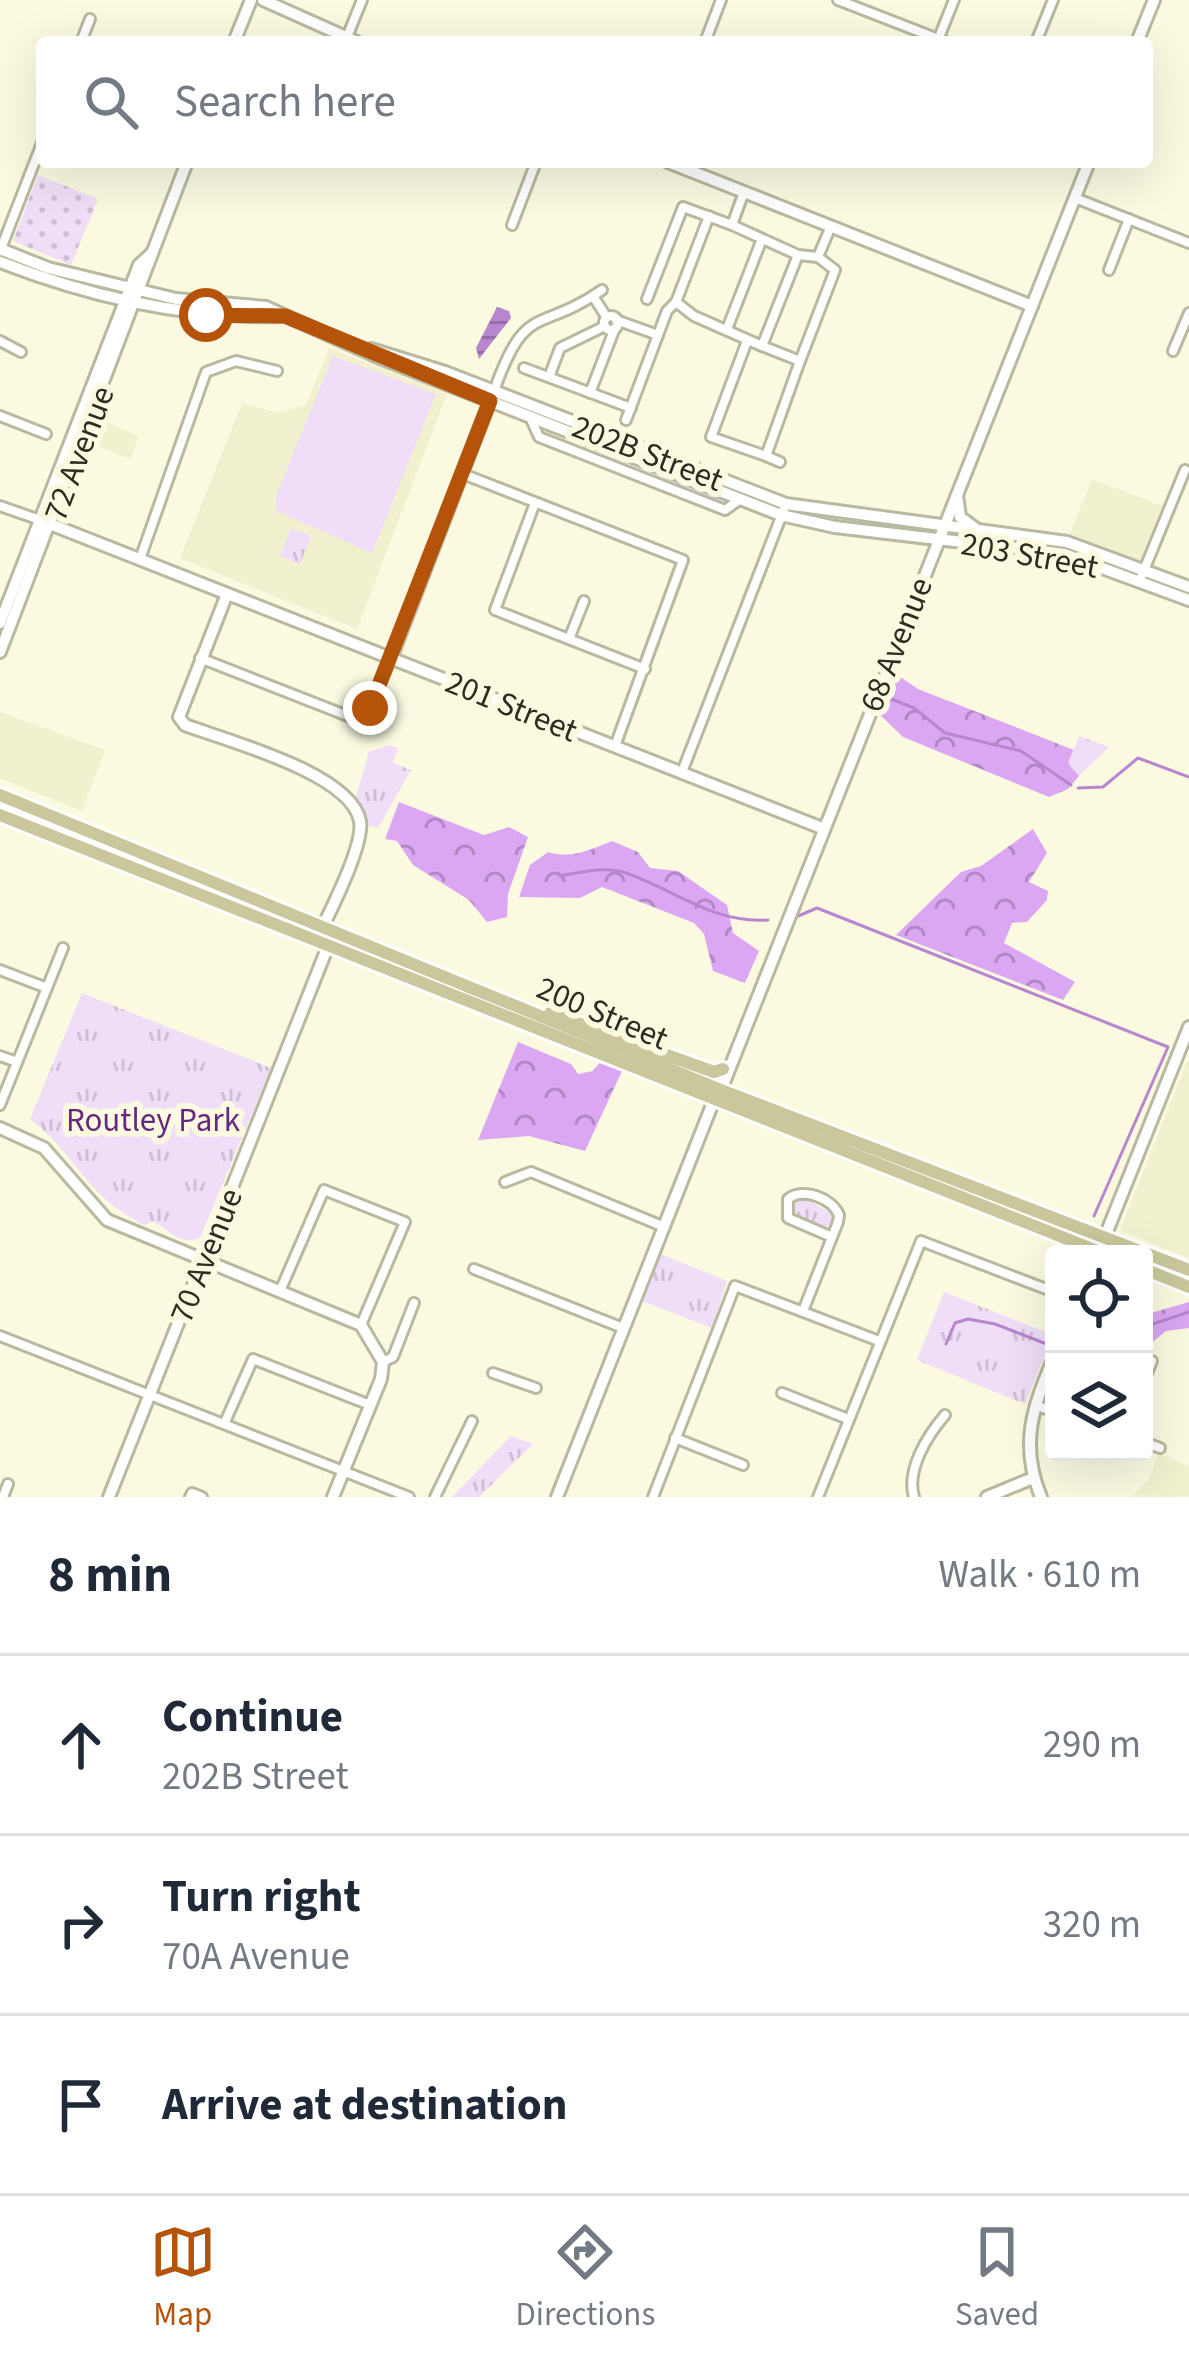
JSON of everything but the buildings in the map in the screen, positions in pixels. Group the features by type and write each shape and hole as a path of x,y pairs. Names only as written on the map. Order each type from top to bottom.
{"main road":[{"name":"200 Street","path":"0,795 512,1003 717,1095"},
{"name":"200 Street","path":"0,815 717,1095 1085,1245"},
{"path":"328,946 359,941"},
{"path":"512,1003 590,1023 714,1072 724,1069"},
{"name":"200 Street","path":"1153,1262 1189,1270"},
{"path":"1153,1273 1189,1287"}],"street":[{"path":"236,36 251,0"},
{"path":"263,0 343,36"},
{"path":"353,36 362,0"},
{"path":"707,36 721,0"},
{"path":"838,0 926,36"},
{"path":"938,36 954,0"},
{"path":"1038,36 1053,0"},
{"path":"1139,36 1154,0"},
{"path":"83,36 90,19"},
{"path":"36,158 0,250 133,295"},
{"name":"72 Avenue","path":"0,652 45,522 185,168"},
{"path":"512,225 534,168"},
{"path":"683,168 1032,306"},
{"name":"68 Avenue","path":"557,1497 1087,168"},
{"path":"732,225 744,192"},
{"path":"1075,198 1189,243"},
{"path":"647,299 683,207 798,255 818,257 835,270 766,456"},
{"path":"626,420 709,216"},
{"path":"1109,270 1129,219"},
{"path":"818,257 831,226"},
{"path":"728,328 762,238"},
{"path":"762,346 798,255"},
{"path":"0,262 133,295"},
{"path":"200,658 362,718 391,658 492,396 524,330 539,317 597,293 611,323 590,393"},
{"name":"202B Street","path":"133,295 258,305 784,510 940,532"},
{"path":"676,302 694,316 800,362"},
{"path":"1173,351 1189,313"},
{"path":"548,377 560,348 611,323 658,335"},
{"path":"0,341 21,352"},
{"path":"747,341 711,436 780,462"},
{"path":"140,559 206,372 236,361 277,371"},
{"path":"524,368 631,408"},
{"name":"202B Street","path":"492,396 530,417 739,500 896,534 940,532"},
{"path":"0,416 46,434"},
{"path":"1143,575 1185,470"},
{"path":"463,474 683,560 615,746"},
{"path":"957,491 960,517 978,530"},
{"path":"535,503 495,610 645,669"},
{"name":"201 Street","path":"0,506 822,828"},
{"path":"682,772 784,510"},
{"name":"72 Avenue","path":"0,623 45,522"},
{"name":"203 Street","path":"940,532 978,530 1067,542 1189,600"},
{"name":"203 Street","path":"940,532 1051,551 1189,586"},
{"path":"896,534 920,548 920,582"},
{"path":"226,593 178,717 185,725 328,780 352,804 360,821 358,842 323,926"},
{"path":"569,639 584,601"},
{"name":"70 Avenue","path":"110,1497 328,946"},
{"path":"0,1105 63,948"},
{"path":"0,970 47,988"},
{"name":"68 Avenue","path":"724,1069 747,1005 757,994"},
{"path":"1103,1245 1185,1050 1189,1027"},
{"path":"0,1056 17,1063"},
{"path":"0,1128 54,1156 86,1202 107,1220 361,1325 383,1362 371,1406 333,1497"},
{"path":"505,1182 531,1172 662,1226"},
{"path":"280,1292 324,1190 405,1222 361,1325"},
{"path":"803,1311 832,1237 839,1218 834,1205 800,1192 788,1198 785,1211 791,1220 832,1237"},
{"path":"818,1497 921,1241 1045,1289"},
{"path":"474,1269 623,1328"},
{"path":"652,1497 736,1286 879,1341"},
{"path":"383,1362 393,1357 414,1303"},
{"path":"0,1336 409,1497"},
{"path":"225,1423 253,1359 371,1406"},
{"path":"494,1372 536,1388"},
{"path":"1041,1497 1027,1442 1045,1380"},
{"path":"782,1393 848,1419"},
{"path":"1035,1405 1045,1409"},
{"path":"914,1497 910,1483 929,1433 945,1415"},
{"path":"435,1497 472,1421"},
{"path":"676,1438 743,1465"},
{"path":"1153,1445 1160,1448"},
{"path":"987,1497 1034,1478"},
{"path":"3,1497 8,1484"},
{"path":"191,1495 202,1497"}],"shaded area":[{"path":"497,307 509,311 511,318 479,359 476,348"},
{"path":"329,348 447,394 357,629 180,558 242,403 278,413 306,405"},
{"path":"105,422 139,436 130,459 95,445"},
{"path":"1092,479 1162,506 1140,562 1068,538"},
{"path":"0,712 105,750 82,811 0,778"},
{"path":"1189,1062 1189,1258 1120,1230"},
{"path":"1159,1454 1189,1466 1189,1497 1132,1497 1149,1479"}],"green space":[{"path":"38,175 98,199 71,265 13,241"},
{"path":"333,356 436,394 372,553 277,511 276,496"},
{"path":"543,428 731,502 728,505"},
{"path":"291,528 311,536 300,564 280,556"},
{"path":"893,672 918,689 1074,750 1068,763 1079,776 1068,789 1049,797 903,737 877,712"},
{"path":"1079,736 1109,747 1079,776 1068,763"},
{"path":"390,745 398,748 393,763 411,770 378,828 368,825 356,796 369,752"},
{"path":"399,802 484,835 509,827 528,837 508,894 507,917 487,922 469,900 413,865 397,841 385,839"},
{"path":"1033,829 1047,853 1029,882 1048,891 1047,900 1027,922 1012,923 1004,943 1075,982 1063,1000 896,935 961,872 981,866"},
{"path":"612,841 638,852 650,868 678,871 727,905 733,933 759,951 745,983 713,971 704,934 694,923 602,887 580,898 519,897 530,865 548,852 574,854"},
{"name":"Routley Park","path":"82,993 271,1068 200,1238 179,1238 153,1221 144,1225 124,1213 30,1119"},
{"path":"518,1042 571,1064 578,1074 593,1071 601,1061 623,1069 585,1151 529,1136 478,1140"},
{"path":"803,1197 834,1215 831,1225 819,1227 791,1214 791,1202"},
{"path":"660,1254 727,1281 712,1328 642,1301"},
{"path":"944,1292 1045,1332 1045,1355 1025,1404 917,1360"},
{"path":"1189,1302 1189,1328 1166,1331 1153,1342 1153,1312"},
{"path":"511,1436 533,1444 479,1497 452,1497"}],"waterway":[{"path":"889,698 914,708 945,733 1021,751 1071,785"},
{"path":"1078,788 1103,787 1138,758 1189,777"},
{"path":"560,876 618,871 730,917 768,920"},
{"path":"796,917 817,908 1168,1047 1094,1216"},
{"path":"1153,1324 1189,1312"},
{"path":"946,1344 955,1323 968,1319 1044,1343"}],"route":[{"path":"206,315 285,316 490,401 370,708"}]}
